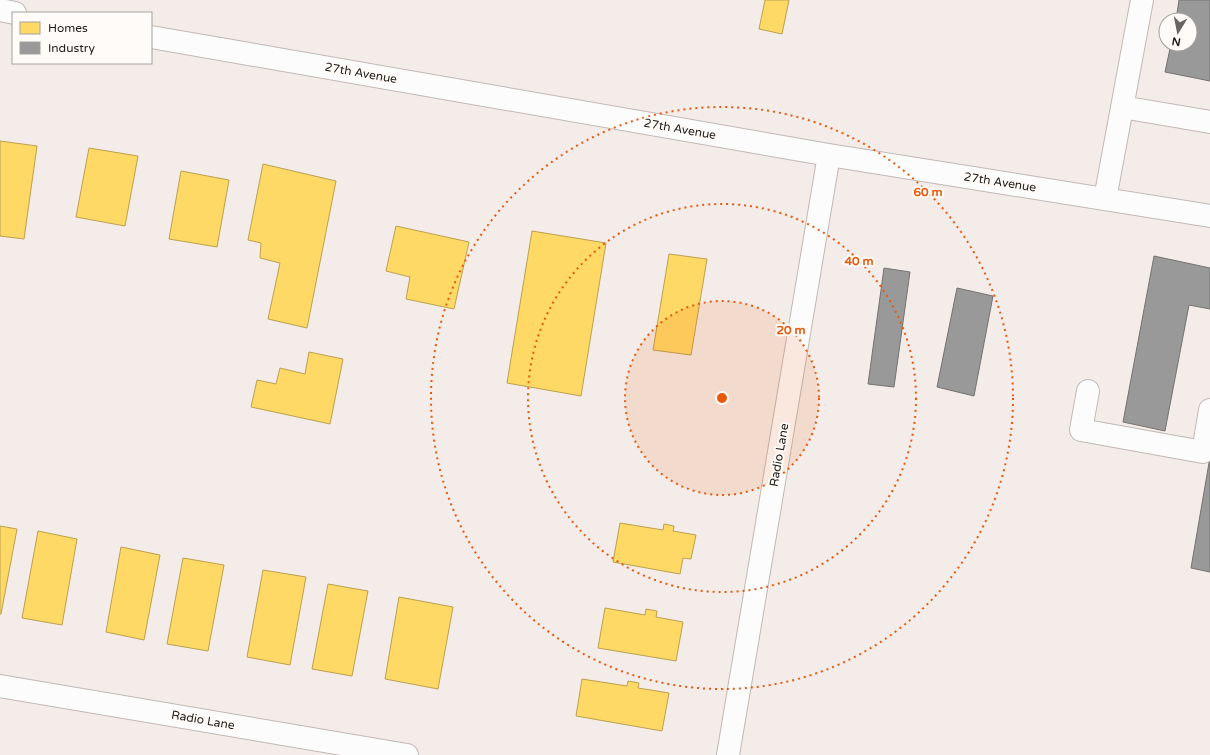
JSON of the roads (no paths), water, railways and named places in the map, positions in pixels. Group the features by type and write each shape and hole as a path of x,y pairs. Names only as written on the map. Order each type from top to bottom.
{"street":[{"path":"1105,199 1142,0"},
{"path":"0,10 12,12"},
{"name":"27th Avenue","path":"152,37 829,155 1210,216"},
{"path":"1122,107 1210,122"},
{"name":"Radio Lane","path":"728,755 829,155"},
{"path":"1088,391 1081,430 1203,452 1209,422"},
{"name":"Radio Lane","path":"0,686 407,755"}]}
